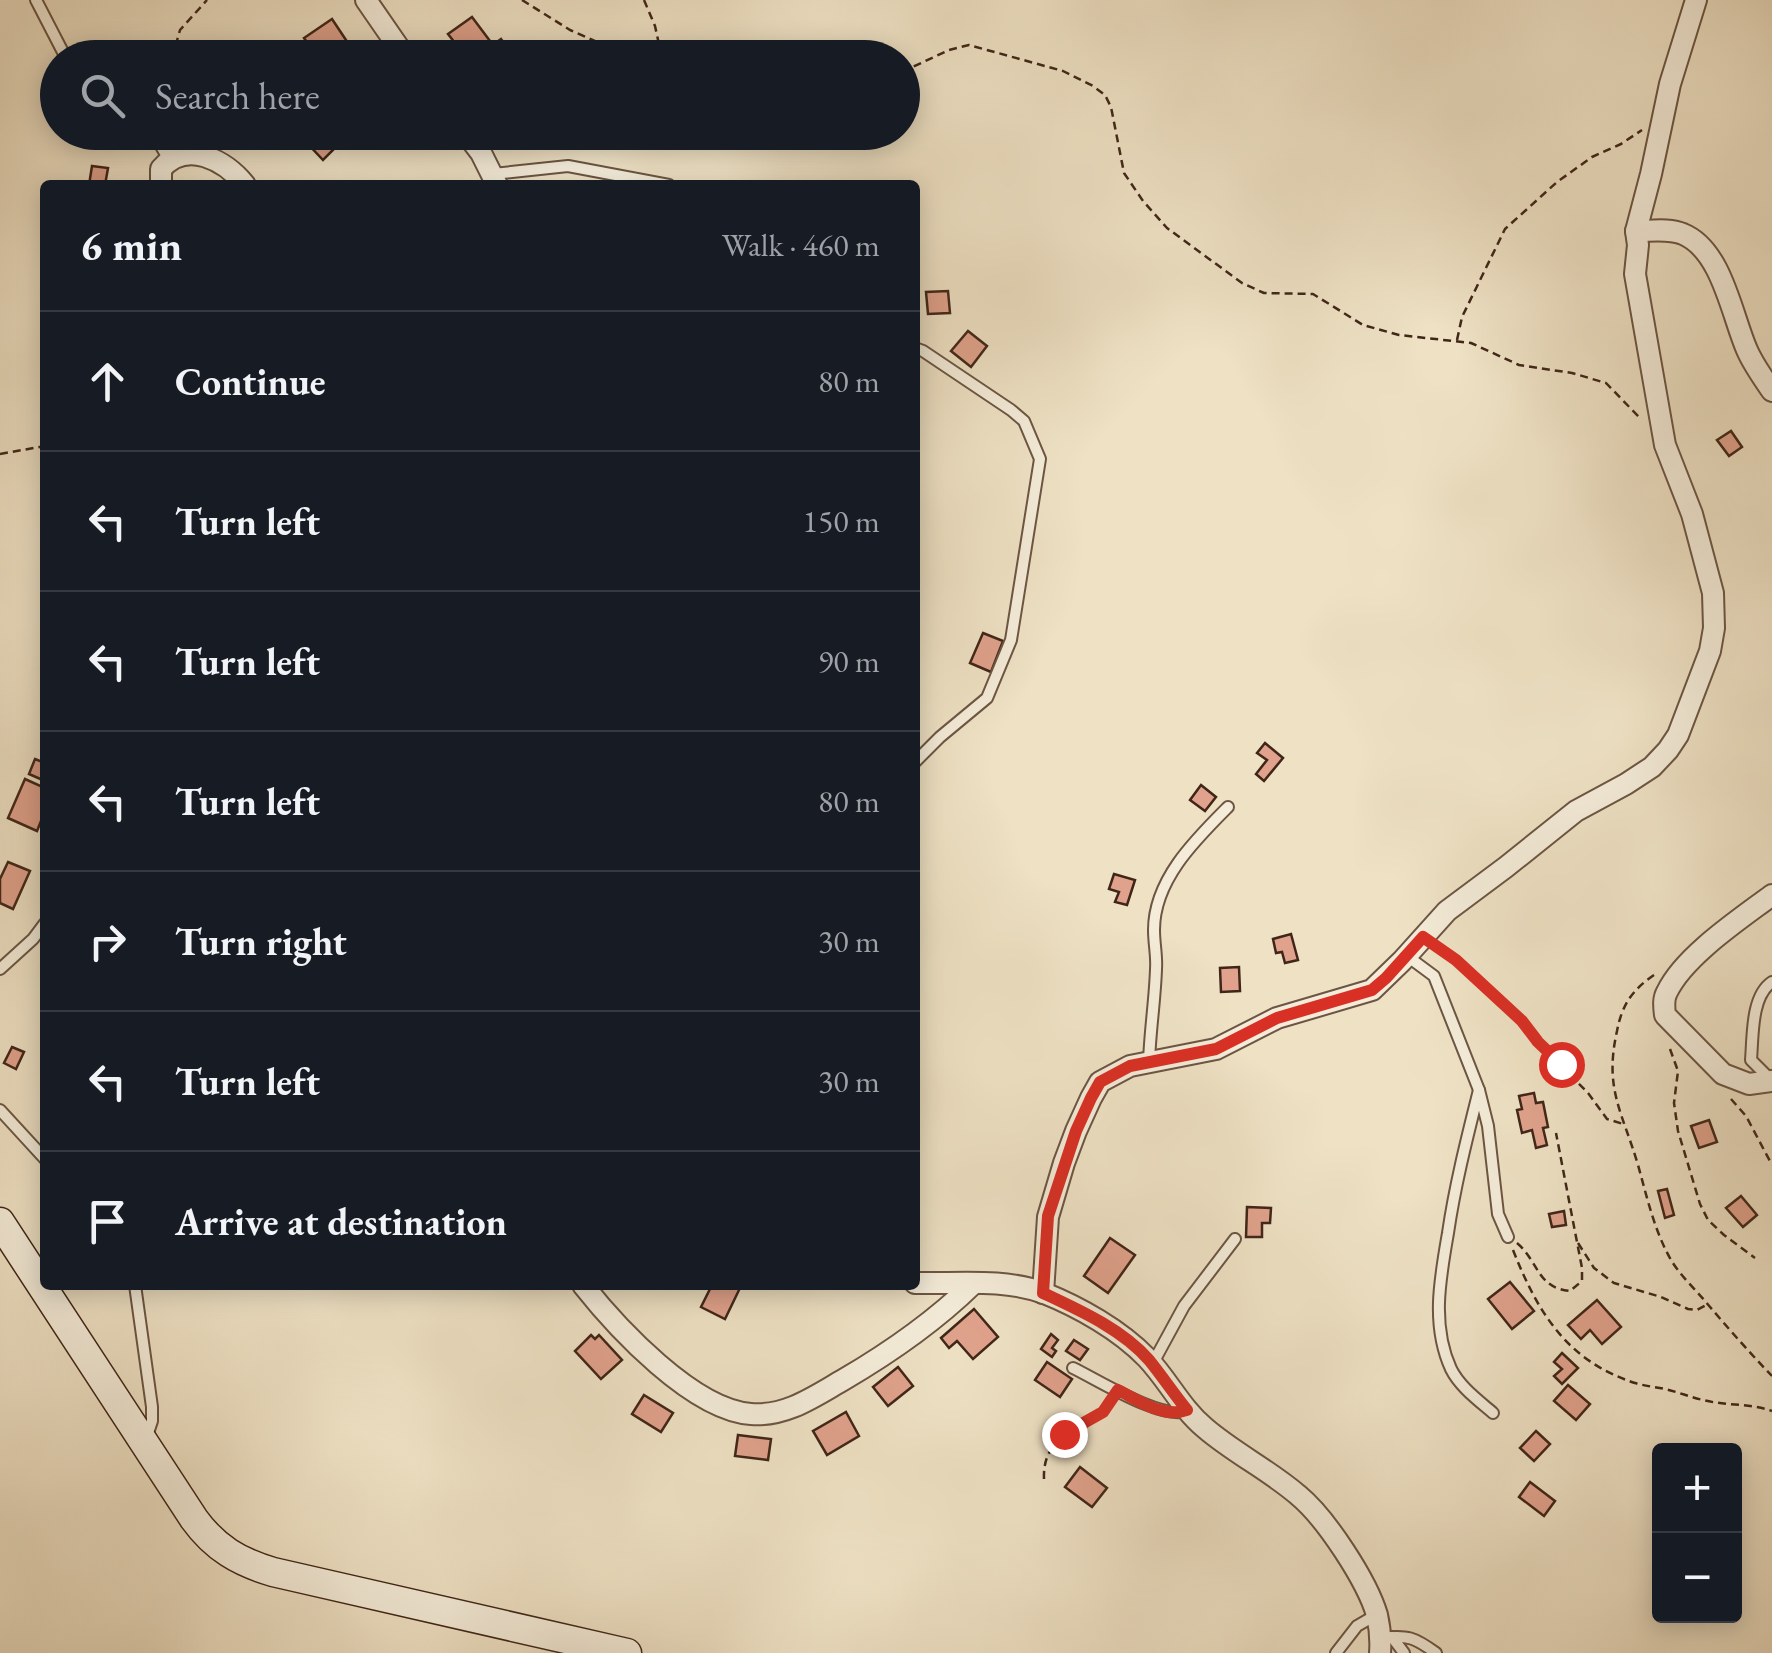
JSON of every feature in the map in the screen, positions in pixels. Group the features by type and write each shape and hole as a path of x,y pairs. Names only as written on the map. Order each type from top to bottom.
{"street":[{"path":"366,0 394,40"},
{"path":"1043,1293 1048,1216 1064,1163 1100,1082 1130,1066 1216,1049 1277,1018 1372,990 1447,911 1506,868 1556,824 1652,767 1668,750 1685,721 1710,651 1713,593 1692,514 1665,445 1635,274 1636,232 1696,0"},
{"path":"479,150 495,180"},
{"path":"161,180 160,169 168,160 184,154 198,154 232,169 242,180"},
{"path":"1636,232 1676,231 1700,246 1727,291 1738,330 1772,391"},
{"path":"1772,896 1687,963 1668,990 1664,1003 1665,1015 1723,1074 1749,1084 1772,1081"},
{"path":"0,1222 40,1283"},
{"path":"920,1283 1020,1286 1043,1293 1107,1326 1133,1345 1206,1429 1286,1485 1315,1511 1367,1591 1384,1642"},
{"path":"587,1290 608,1317 677,1380 708,1399 750,1414 782,1411 806,1402 892,1352 973,1284"},
{"path":"44,1290 207,1536 226,1553 249,1565 627,1653"}],"lane":[{"path":"36,0 57,40"},
{"path":"163,150 168,160"},
{"path":"495,180 568,166 642,180"},
{"path":"920,350 1011,410 1024,422 1040,459 1010,640 994,683 987,698 920,757"},
{"path":"1149,1062 1158,908 1177,864 1191,844 1228,808"},
{"path":"0,970 40,930"},
{"path":"1407,956 1434,976 1479,1090 1488,1126 1498,1214 1508,1237"},
{"path":"1772,982 1762,991 1759,1001 1751,1060 1772,1081"},
{"path":"1479,1090 1452,1209 1438,1290 1439,1316 1452,1370 1460,1384 1493,1414"},
{"path":"0,1110 40,1154"},
{"path":"1152,1365 1184,1306 1236,1240"},
{"path":"137,1290 152,1407 145,1444"},
{"path":"1073,1368 1154,1408 1178,1414 1187,1410"},
{"path":"1336,1653 1357,1626 1377,1615"},
{"path":"1384,1642 1402,1635 1416,1639 1436,1653"},
{"path":"1384,1642 1404,1653"}],"path":[{"path":"177,40 180,30 207,0"},
{"path":"522,0 593,40"},
{"path":"644,0 658,40"},
{"path":"920,64 969,44 1064,71 1104,95 1111,107 1124,172 1143,201 1167,228 1242,284 1264,292 1314,294 1363,325 1399,335 1471,343 1518,365 1572,372 1606,382 1641,420"},
{"path":"1456,342 1462,317 1505,229 1592,157 1621,144 1663,116"},
{"path":"0,454 40,447"},
{"path":"1423,937 1456,960 1522,1021 1607,1119 1624,1125"},
{"path":"1665,967 1639,985 1625,1002 1620,1016 1611,1058 1617,1104 1656,1232 1672,1263 1772,1376"},
{"path":"1665,1015 1667,1042 1678,1071 1674,1103 1678,1130 1700,1204 1708,1220 1755,1258"},
{"path":"1726,1095 1746,1116 1772,1165"},
{"path":"1508,1237 1522,1246 1548,1285 1556,1290 1570,1291 1582,1280 1556,1133"},
{"path":"1508,1237 1523,1276 1548,1322 1575,1351 1636,1384 1706,1401 1772,1411"},
{"path":"1577,1242 1594,1268 1614,1283 1688,1309 1698,1310 1708,1304"},
{"path":"1044,1479 1043,1466 1051,1449 1064,1434 1103,1412 1118,1390"}],"building":[{"path":"472,17 489,40 453,40 448,34"},
{"path":"332,19 346,40 305,40"},
{"path":"314,150 333,150 323,160"},
{"path":"92,166 108,168 106,180 90,180"},
{"path":"948,291 950,313 928,314 926,292"},
{"path":"968,331 987,346 971,367 951,351"},
{"path":"1731,431 1742,447 1729,456 1717,440"},
{"path":"983,633 1003,641 991,672 970,663"},
{"path":"1265,743 1283,758 1264,781 1256,774 1267,760 1257,753"},
{"path":"35,759 40,761 40,779 29,774"},
{"path":"25,779 40,786 37,831 8,818"},
{"path":"1201,785 1216,797 1205,811 1190,800"},
{"path":"8,862 30,871 13,909 0,903 0,879"},
{"path":"1114,874 1135,880 1127,905 1115,902 1119,892 1109,889"},
{"path":"1291,934 1298,960 1285,963 1282,952 1276,953 1273,939"},
{"path":"1239,967 1240,991 1221,992 1220,968"},
{"path":"12,1047 24,1052 16,1069 4,1063"},
{"path":"1534,1093 1536,1103 1543,1102 1548,1127 1543,1128 1547,1145 1536,1148 1532,1130 1522,1133 1517,1110 1522,1109 1519,1096"},
{"path":"1709,1120 1717,1142 1699,1148 1691,1126"},
{"path":"1667,1189 1674,1215 1665,1218 1658,1191"},
{"path":"1741,1196 1757,1215 1743,1227 1726,1208"},
{"path":"1247,1207 1271,1208 1270,1223 1262,1223 1262,1237 1246,1237"},
{"path":"1564,1211 1566,1225 1552,1227 1549,1214"},
{"path":"1110,1238 1135,1255 1108,1293 1084,1276"},
{"path":"1510,1282 1534,1311 1512,1329 1488,1299"},
{"path":"710,1290 739,1290 725,1319 701,1307"},
{"path":"1597,1300 1621,1327 1602,1344 1590,1330 1581,1339 1568,1325"},
{"path":"974,1309 998,1337 973,1359 957,1341 949,1348 941,1338"},
{"path":"1051,1334 1058,1340 1052,1357 1041,1349"},
{"path":"591,1335 595,1339 599,1335 622,1360 601,1379 575,1351"},
{"path":"1074,1340 1088,1349 1080,1360 1066,1351"},
{"path":"1562,1353 1578,1368 1562,1384 1554,1376 1562,1369 1554,1362"},
{"path":"1047,1362 1072,1379 1060,1397 1035,1380"},
{"path":"898,1367 913,1386 888,1406 873,1387"},
{"path":"1568,1385 1590,1404 1576,1420 1554,1401"},
{"path":"644,1395 673,1413 661,1432 632,1414"},
{"path":"846,1412 859,1436 827,1455 813,1431"},
{"path":"1536,1431 1550,1444 1534,1461 1520,1448"},
{"path":"738,1435 771,1439 768,1460 735,1456"},
{"path":"1080,1467 1107,1488 1092,1507 1065,1487"},
{"path":"1530,1482 1555,1501 1544,1516 1519,1497"}],"route":[{"path":"1064,1434 1103,1412 1118,1390 1154,1408 1178,1414 1187,1410 1133,1345 1107,1326 1043,1293 1048,1216 1076,1131 1100,1082 1130,1066 1216,1049 1277,1018 1372,990 1423,937 1456,960 1522,1021 1561,1064"}]}
